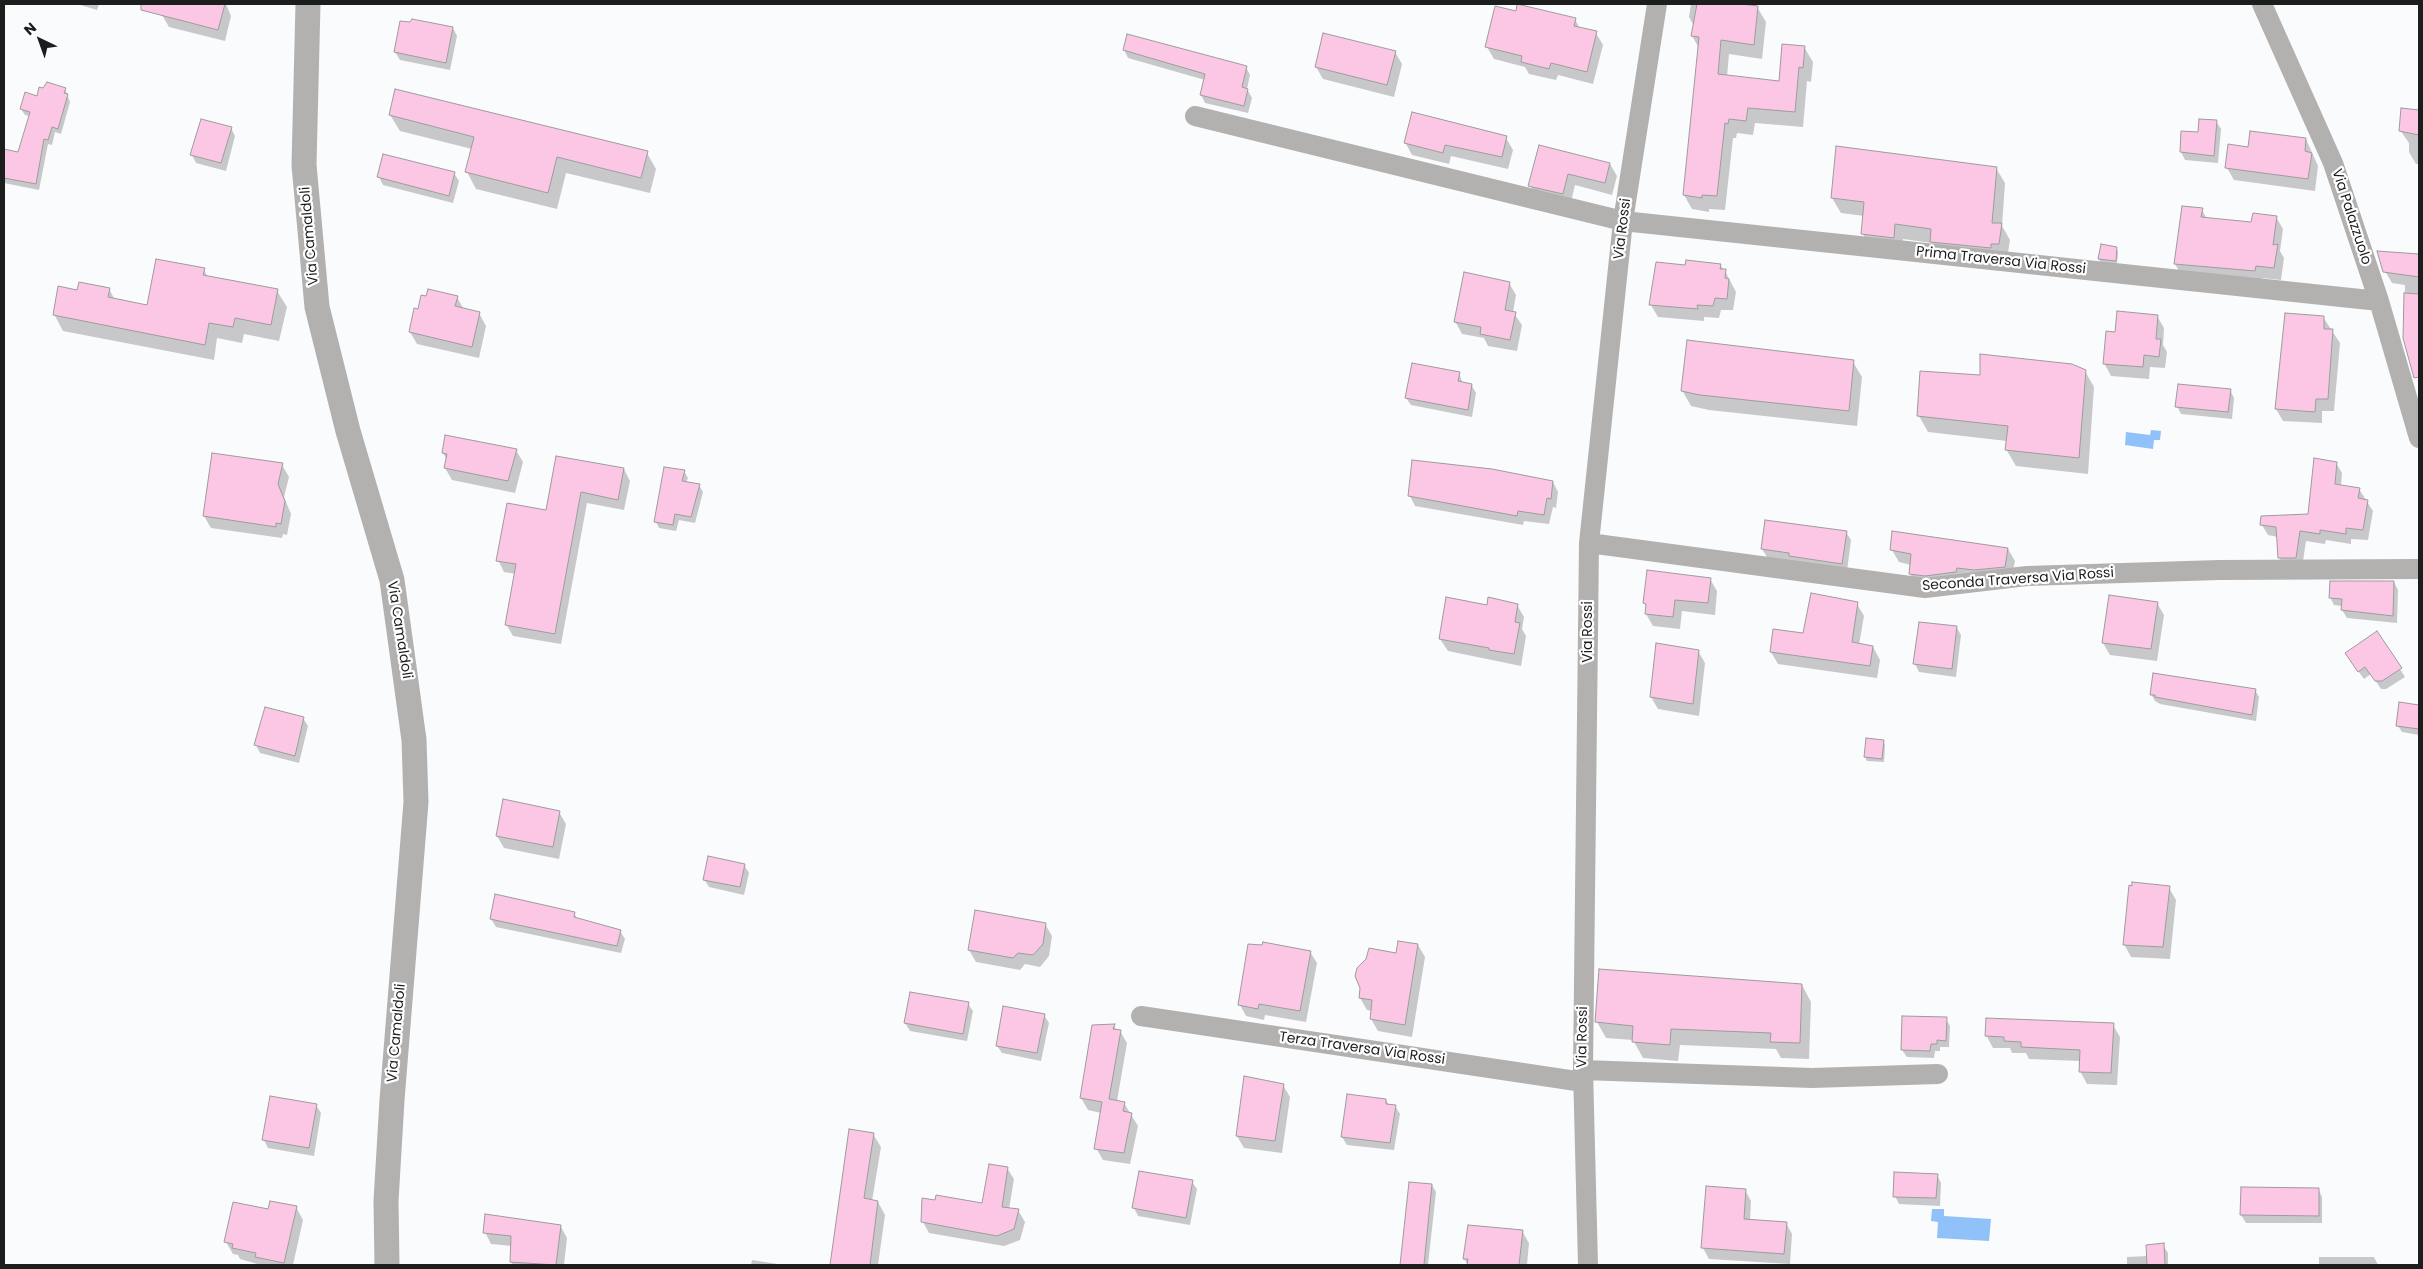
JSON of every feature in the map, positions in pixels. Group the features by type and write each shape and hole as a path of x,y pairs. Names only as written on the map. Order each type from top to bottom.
{"street":[{"name":"Via Camaldoli","path":"308,4 304,165 317,307 348,431 392,580 414,740 416,802 392,1100 386,1201 387,1265"},
{"name":"Via Rossi","path":"1588,1265 1583,1076 1589,543 1623,221 1657,4"},
{"name":"Via Palazzuolo","path":"2262,4 2333,163 2379,301 2419,438"},
{"name":"Prima Traversa Via Rossi","path":"1195,116 1623,221 2379,301"},
{"name":"Seconda Traversa Via Rossi","path":"1589,543 1925,588 2036,576 2219,570 2419,569"},
{"name":"Terza Traversa Via Rossi","path":"1141,1016 1583,1076 1812,1078 1938,1074"}],"water":[{"path":"2151,430 2161,431 2160,440 2154,440 2153,449 2125,445 2126,432 2150,435"},
{"path":"1932,1209 1944,1209 1944,1216 1991,1219 1989,1241 1937,1238 1938,1222 1931,1221"}],"building":[{"path":"141,4 225,4 218,30 141,10"},
{"path":"1517,4 1576,18 1574,26 1597,31 1587,72 1551,63 1549,69 1521,62 1522,56 1485,47 1495,6 1516,11"},
{"path":"1697,4 1758,6 1754,45 1721,40 1718,74 1779,81 1782,44 1805,46 1803,68 1799,67 1795,112 1748,108 1746,121 1729,119 1728,124 1725,123 1717,196 1702,195 1702,198 1683,195 1699,37 1691,36"},
{"path":"412,19 453,27 446,63 394,52 400,21 410,22"},
{"path":"1323,33 1396,51 1387,85 1315,67"},
{"path":"1127,34 1247,66 1242,87 1248,89 1244,106 1200,95 1205,74 1123,50"},
{"path":"47,82 66,88 64,93 68,94 58,129 52,127 48,140 44,139 36,184 4,178 4,149 18,152 30,112 20,109 25,92 37,96 39,87 43,88"},
{"path":"395,89 648,151 641,178 557,157 548,193 465,172 474,137 389,115"},
{"path":"2401,108 2419,110 2419,135 2399,131"},
{"path":"1412,112 1507,136 1502,157 1445,145 1443,153 1404,143"},
{"path":"201,119 232,127 221,163 190,155"},
{"path":"2199,119 2217,120 2214,156 2180,152 2181,131 2198,132"},
{"path":"2250,131 2306,138 2305,151 2312,153 2308,179 2225,168 2228,144 2248,147"},
{"path":"1539,145 1610,163 1605,183 1568,174 1563,194 1528,186"},
{"path":"1836,146 1997,167 1992,223 2002,223 1999,244 1991,244 1991,248 1930,242 1931,229 1895,224 1894,238 1861,234 1864,202 1831,198"},
{"path":"383,154 455,172 449,196 377,177"},
{"path":"2182,206 2203,208 2201,217 2251,222 2253,213 2277,216 2273,245 2278,244 2274,268 2256,266 2255,271 2174,264"},
{"path":"2101,244 2117,247 2116,261 2098,259"},
{"path":"2377,251 2419,254 2419,277 2383,272"},
{"path":"156,259 205,268 203,275 278,289 271,325 235,318 233,327 209,323 205,345 53,315 58,286 77,290 79,282 110,288 108,297 147,305"},
{"path":"1686,260 1721,264 1720,269 1726,269 1725,278 1729,279 1727,299 1715,298 1713,306 1697,305 1698,309 1649,305 1656,262 1685,265"},
{"path":"1464,272 1510,282 1505,310 1516,312 1510,340 1480,334 1481,327 1454,322"},
{"path":"428,289 458,296 455,306 480,312 472,347 409,332 414,308 418,309 421,295 426,296"},
{"path":"2404,293 2419,294 2419,377 2414,378 2403,338"},
{"path":"2117,311 2158,315 2156,339 2161,339 2159,357 2144,355 2143,367 2103,364 2106,331 2115,332"},
{"path":"2285,313 2324,316 2324,329 2333,329 2328,399 2316,399 2315,412 2275,409"},
{"path":"1687,340 1854,360 1849,411 1700,395 1681,391"},
{"path":"1980,354 2072,364 2086,370 2079,458 2005,450 2008,426 1917,416 1920,371 1980,375"},
{"path":"1412,363 1460,372 1458,381 1472,384 1468,410 1405,398"},
{"path":"2178,384 2231,389 2228,412 2175,407"},
{"path":"445,435 517,449 508,481 444,468 447,454 442,453"},
{"path":"212,453 283,463 278,484 285,501 281,524 276,523 276,527 203,516"},
{"path":"556,456 624,468 618,500 581,492 555,634 505,625 516,564 496,561 507,503 546,510"},
{"path":"2314,458 2337,462 2335,484 2360,488 2358,498 2368,500 2363,530 2346,528 2346,534 2320,530 2320,534 2300,531 2296,558 2278,558 2276,527 2260,525 2261,516 2308,514"},
{"path":"1412,460 1492,469 1553,481 1551,499 1547,498 1544,515 1518,511 1517,516 1408,496"},
{"path":"664,467 685,470 682,481 700,484 691,517 675,514 673,525 654,522"},
{"path":"1765,520 1847,531 1842,564 1789,556 1789,553 1761,549"},
{"path":"1892,531 2008,548 2005,567 1974,570 1957,568 1956,572 1925,576 1909,574 1911,554 1890,550"},
{"path":"1647,570 1711,578 1708,603 1675,600 1673,617 1645,614 1646,604 1643,603"},
{"path":"2330,581 2394,581 2393,616 2341,610 2342,599 2329,598"},
{"path":"1811,593 1858,602 1852,642 1873,646 1870,666 1770,652 1773,629 1803,633"},
{"path":"2109,595 2158,602 2151,649 2102,643"},
{"path":"1446,597 1487,605 1488,597 1518,604 1515,622 1520,623 1514,654 1439,639"},
{"path":"1919,622 1957,626 1952,669 1913,664"},
{"path":"2377,631 2402,668 2382,681 2375,681 2365,667 2358,672 2345,653"},
{"path":"1656,643 1699,650 1693,704 1650,697"},
{"path":"2153,673 2256,689 2252,715 2150,695"},
{"path":"2399,702 2419,705 2419,729 2396,726"},
{"path":"265,707 304,717 295,756 254,745"},
{"path":"1866,738 1884,740 1882,759 1864,757"},
{"path":"503,799 560,811 553,847 496,836"},
{"path":"708,856 745,864 740,887 703,880"},
{"path":"2132,882 2170,886 2163,947 2123,945 2129,885 2132,886"},
{"path":"495,894 575,912 574,917 621,930 617,946 490,919"},
{"path":"975,910 1046,923 1043,944 1033,955 1018,953 1013,958 968,950"},
{"path":"1398,941 1418,944 1405,1025 1370,1019 1372,1000 1359,998 1360,988 1355,976 1357,968 1366,959 1369,948 1396,953"},
{"path":"1263,942 1311,951 1300,1011 1259,1004 1258,1009 1238,1005 1248,944 1262,945"},
{"path":"1599,969 1802,984 1800,1043 1770,1042 1771,1033 1671,1029 1670,1045 1632,1042 1633,1026 1595,1022"},
{"path":"910,992 969,1002 963,1034 904,1023"},
{"path":"1003,1006 1045,1014 1037,1053 996,1046"},
{"path":"1902,1016 1947,1017 1946,1041 1937,1040 1937,1044 1931,1044 1930,1051 1901,1050"},
{"path":"1986,1018 2114,1023 2111,1073 2079,1072 2080,1050 2021,1047 2021,1042 2004,1041 2004,1037 1985,1036"},
{"path":"1115,1024 1113,1029 1121,1030 1109,1099 1125,1102 1123,1111 1132,1113 1124,1153 1094,1149 1102,1102 1080,1098 1092,1025"},
{"path":"1244,1076 1284,1084 1275,1141 1236,1136"},
{"path":"1347,1094 1386,1099 1386,1104 1396,1105 1390,1143 1341,1137"},
{"path":"270,1096 317,1104 309,1148 262,1140"},
{"path":"849,1129 874,1133 864,1198 878,1201 870,1265 830,1265"},
{"path":"989,1164 1008,1167 1002,1207 1019,1209 1014,1229 997,1236 921,1222 922,1198 935,1200 936,1195 982,1203"},
{"path":"1139,1171 1193,1180 1186,1218 1132,1208"},
{"path":"1894,1172 1938,1174 1936,1198 1893,1197"},
{"path":"1409,1182 1432,1184 1424,1265 1400,1265"},
{"path":"1706,1186 1746,1189 1744,1219 1787,1222 1784,1254 1701,1248"},
{"path":"2241,1187 2319,1188 2319,1216 2240,1215"},
{"path":"270,1201 297,1206 284,1263 255,1257 256,1253 232,1248 233,1244 224,1242 233,1202 268,1209"},
{"path":"485,1214 561,1225 556,1265 510,1262 511,1236 483,1233"},
{"path":"1468,1225 1523,1230 1519,1265 1467,1265 1468,1259 1463,1259"},
{"path":"2164,1243 2165,1265 2147,1265 2146,1245"}]}
